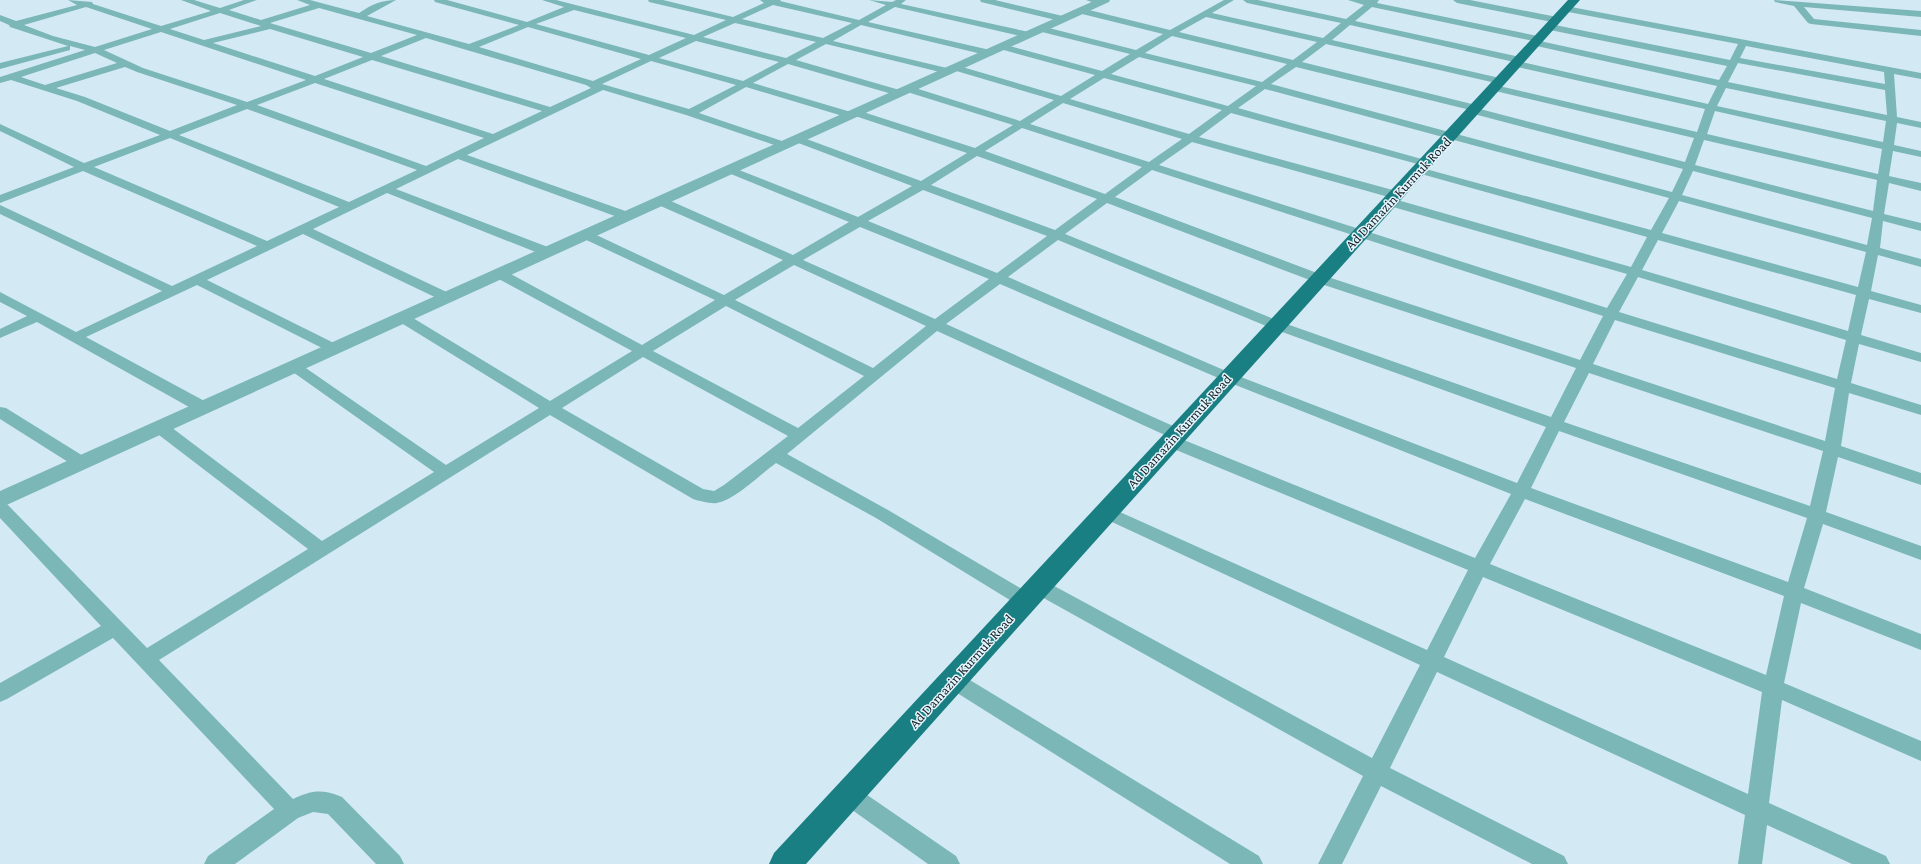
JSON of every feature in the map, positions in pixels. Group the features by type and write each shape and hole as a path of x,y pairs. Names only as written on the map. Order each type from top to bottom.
{"highway":[{"name":"Ad Damazin Kurmuk Road","path":"785,864 1557,18"}],"street":[{"path":"72,0 494,138"},
{"path":"0,28 101,0"},
{"path":"184,0 552,111"},
{"path":"0,80 253,0"},
{"path":"301,0 427,34 596,86 791,142 922,185 1056,235 1276,325 1554,424 1817,514 1921,553"},
{"path":"361,16 373,8 392,0"},
{"path":"438,0 853,114 976,152 1106,198 1320,279 1584,365 1921,478"},
{"path":"546,0 904,91 1023,125 1611,314 1921,410"},
{"path":"470,47 590,0"},
{"path":"652,0 952,69 1064,99 1921,358"},
{"path":"873,0 898,2 1138,53 1451,135 1921,263"},
{"path":"984,0 1064,19"},
{"path":"145,659 725,300 860,222 1023,125 1171,33 1230,0"},
{"path":"1247,0 1921,154"},
{"path":"1352,0 1557,18 1734,62 1890,88"},
{"path":"1457,0 1557,18 1743,43 1921,76"},
{"path":"1778,0 1797,4 1921,14"},
{"path":"1880,0 1921,33"},
{"path":"76,336 552,111 650,58 734,20 771,1 1104,75 1231,110 1654,236 1921,309"},
{"path":"690,113 898,2"},
{"path":"403,318 551,408 699,495 716,497 730,490 800,436 936,325 998,278 1106,198 1192,138 1294,62 1324,42 1373,2"},
{"path":"0,500 996,50 1064,19 1094,3 1171,33 1294,62 1921,227"},
{"path":"1797,4 1811,21 1921,33"},
{"path":"261,23 320,5"},
{"path":"1204,14 1498,84 1701,136 1921,187"},
{"path":"0,18 14,25 50,38 96,50 151,74 426,170"},
{"path":"1557,18 1723,84 1921,125"},
{"path":"203,43 271,26"},
{"path":"0,199 314,80 427,34"},
{"path":"1330,864 1431,660 1479,567 1521,491 1611,314 1676,196 1689,167 1711,107 1743,43"},
{"path":"0,66 78,45"},
{"path":"46,88 126,63"},
{"path":"0,66 16,75 46,88 81,99 350,207"},
{"path":"1750,864 1772,687 1794,592 1817,514 1879,217 1892,119 1889,69"},
{"path":"0,127 83,167 267,246"},
{"path":"457,156 627,216"},
{"path":"730,170 998,278 1228,377 1521,491 1794,592 1921,642"},
{"path":"386,189 548,252"},
{"path":"660,202 936,325 1173,438 1479,567 1920,748"},
{"path":"0,209 172,291"},
{"path":"303,229 448,298"},
{"path":"586,235 725,300 874,375"},
{"path":"500,274 800,436"},
{"path":"196,279 335,349"},
{"path":"0,296 37,317 76,336 204,408"},
{"path":"0,334 37,317"},
{"path":"295,367 446,473"},
{"path":"0,412 82,463"},
{"path":"161,428 321,550"},
{"path":"775,455 882,514 1032,593 1556,864"},
{"path":"0,507 290,811"},
{"path":"1105,512 1878,864"},
{"path":"0,693 115,627"},
{"path":"954,680 1251,864"},
{"path":"849,795 948,864"},
{"path":"216,864 290,811 312,801 334,804 392,864"}]}
